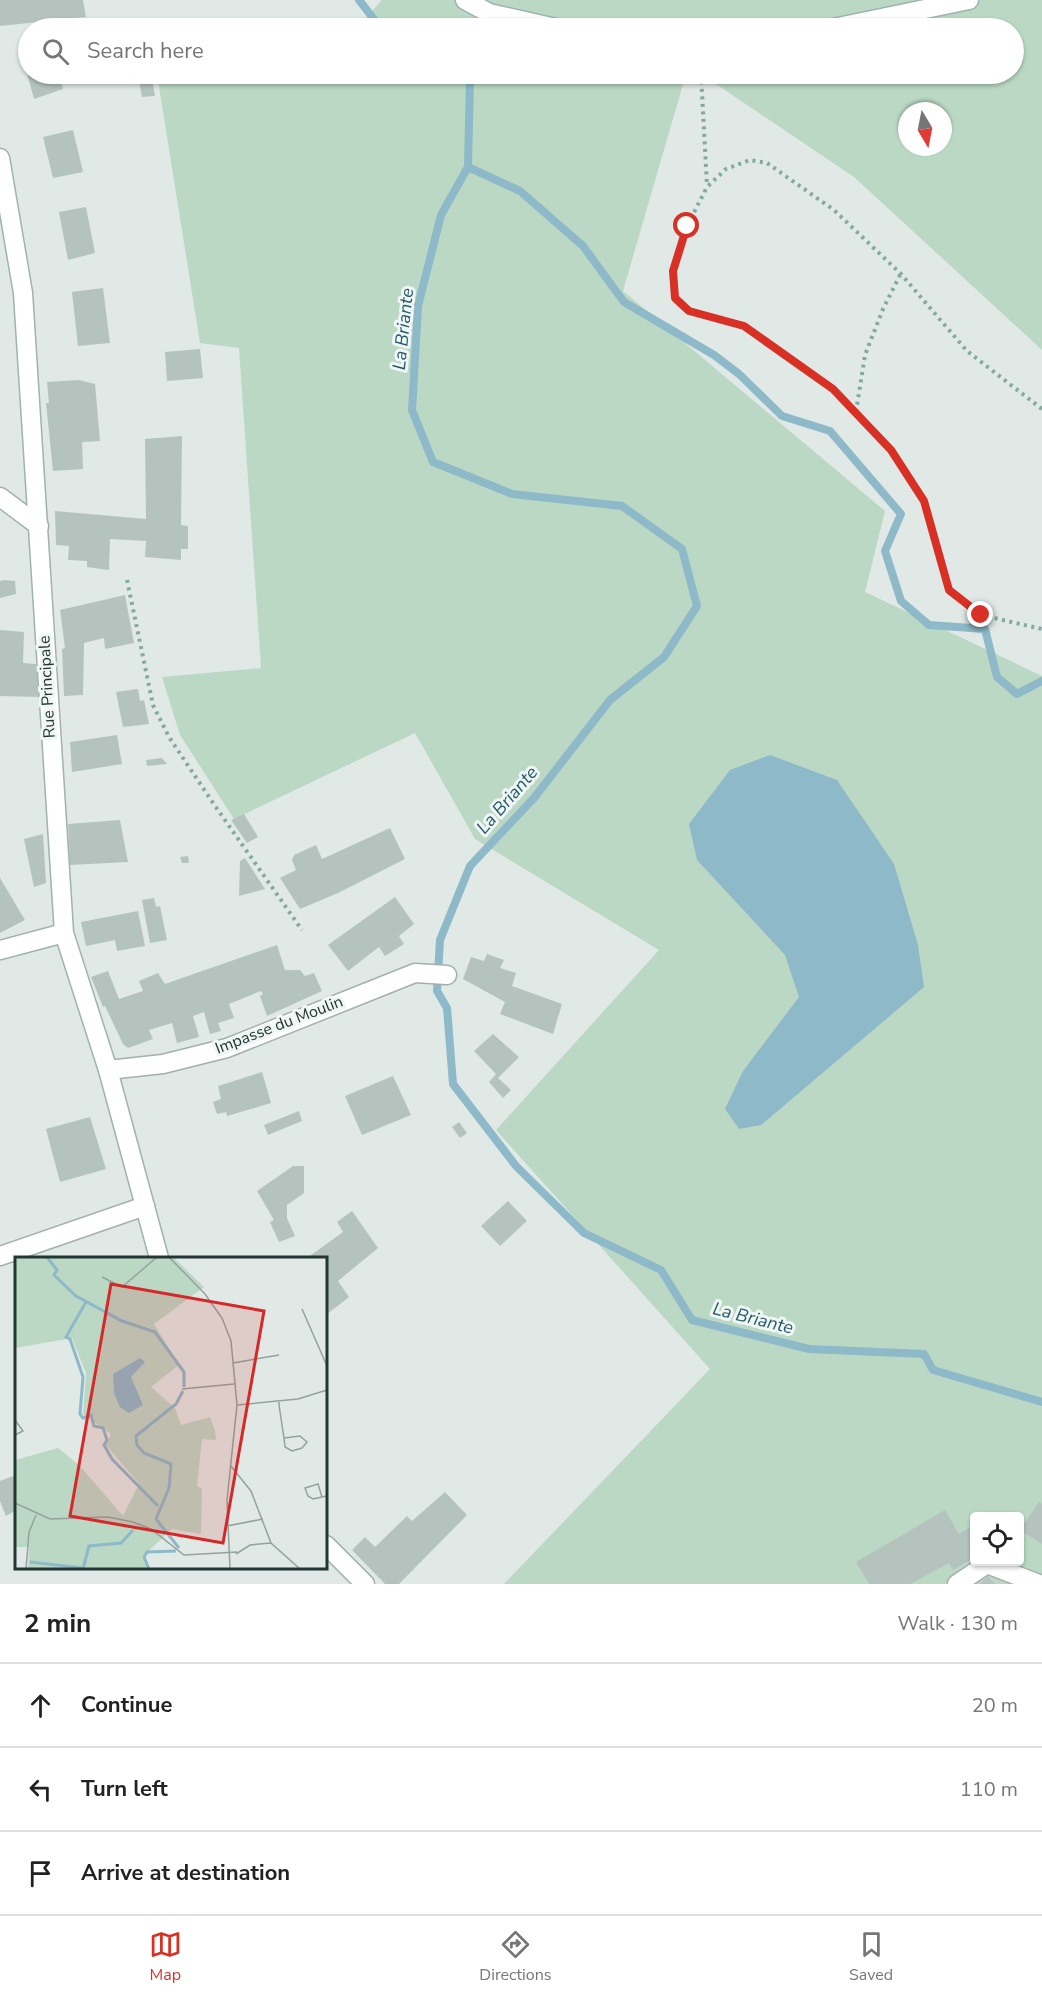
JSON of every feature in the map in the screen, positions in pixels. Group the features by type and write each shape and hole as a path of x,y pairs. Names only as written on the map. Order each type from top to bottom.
{"street":[{"path":"465,0 489,13 511,18"},
{"path":"882,18 969,0"},
{"name":"Rue Principale","path":"0,158 23,293 64,933 108,1070 159,1257"},
{"path":"0,497 39,526"},
{"path":"0,950 64,933"},
{"name":"Impasse du Moulin","path":"108,1070 163,1064 227,1048 415,973 447,975"},
{"path":"0,1256 145,1206"},
{"path":"327,1546 365,1584"},
{"path":"957,1584 987,1564 1039,1584"}],"path":[{"path":"702,84 707,187"},
{"path":"1042,409 967,351 901,274 834,210 767,163 750,160 726,169 707,187 687,226 673,271 675,298 689,311 744,326 833,389 891,450 924,501 949,590 981,615 1042,629"},
{"path":"856,413 865,355 883,309 901,274"},
{"path":"127,580 153,705 169,736 206,794 302,930"}],"green space":[{"path":"382,0 1042,0 1042,350 854,177 716,84 1024,84 1024,18 365,18"},
{"path":"159,84 683,84 623,291 885,511 865,592 1042,676 1042,1584 504,1584 710,1369 496,1130 659,950 475,839 415,733 234,819 180,735 162,677 261,668 239,348 200,343"}],"water":[{"path":"770,755 837,780 894,864 918,945 924,987 761,1125 739,1129 725,1109 743,1071 799,997 785,955 697,860 689,824 730,770"}],"building":[{"path":"0,0 83,0 86,17 18,18 18,24 0,26"},
{"path":"30,84 62,84 63,89 34,99"},
{"path":"140,84 153,84 155,96 142,97"},
{"path":"73,130 83,172 53,178 43,137"},
{"path":"86,207 95,253 68,260 59,212"},
{"path":"103,288 110,343 78,346 72,292"},
{"path":"200,349 203,378 167,381 165,352"},
{"path":"79,380 95,384 100,441 82,442 83,469 53,471 46,403 49,403 47,382"},
{"path":"182,436 181,525 188,526 188,549 181,549 181,560 145,557 146,541 110,539 109,570 87,567 87,561 68,560 69,546 56,545 55,511 146,519 145,439"},
{"path":"0,581 15,581 16,594 0,598"},
{"path":"125,595 134,643 105,649 104,638 84,643 83,695 64,696 62,649 65,648 60,610"},
{"path":"0,630 24,632 23,663 36,664 39,697 0,696"},
{"path":"138,689 140,701 144,700 149,724 123,727 116,692"},
{"path":"117,735 122,764 72,772 70,742"},
{"path":"162,758 167,764 147,766 146,760"},
{"path":"244,814 258,837 247,843 231,820"},
{"path":"120,820 128,862 70,865 68,824"},
{"path":"390,828 405,859 338,893 300,909 280,878 296,870 292,860 294,855 316,845 322,859"},
{"path":"43,834 46,883 34,887 24,839"},
{"path":"188,856 189,863 182,863 180,857"},
{"path":"245,858 265,889 239,896 240,861"},
{"path":"0,878 25,920 0,933"},
{"path":"395,897 414,924 399,936 404,944 385,956 379,947 348,971 328,945"},
{"path":"154,898 156,907 160,906 167,940 150,943 142,900"},
{"path":"138,911 145,946 117,951 115,940 86,946 81,922"},
{"path":"277,945 285,970 300,970 305,976 314,973 322,991 267,1016 260,996 263,994 261,991 229,1004 234,1018 218,1023 221,1031 210,1034 204,1012 193,1016 199,1037 177,1043 172,1023 149,1030 153,1039 128,1048 123,1044 105,1006 103,1007 91,977 108,971 119,999 143,991 139,981 158,973 165,984"},
{"path":"487,954 504,960 500,968 516,973 512,986 562,1004 553,1034 500,1014 505,1002 463,979 471,957 484,961"},
{"path":"493,1034 519,1057 498,1078 511,1090 503,1098 489,1082 496,1074 474,1051"},
{"path":"262,1072 271,1103 227,1116 226,1112 217,1114 213,1102 221,1099 218,1086"},
{"path":"393,1076 411,1115 362,1135 345,1096"},
{"path":"299,1111 302,1121 268,1135 264,1125"},
{"path":"90,1117 106,1169 60,1182 46,1129"},
{"path":"459,1122 467,1133 460,1138 452,1127"},
{"path":"293,1166 304,1166 304,1193 287,1205 287,1218 295,1236 279,1242 270,1222 274,1220 257,1191"},
{"path":"508,1201 527,1221 500,1246 481,1226"},
{"path":"352,1211 378,1248 338,1281 349,1297 327,1314 327,1257 308,1257 343,1232 337,1222"},
{"path":"15,1475 15,1511 6,1516 0,1501 0,1481"},
{"path":"445,1492 467,1515 399,1584 385,1584 352,1550 365,1537 375,1547 407,1516 412,1521"},
{"path":"1039,1502 1042,1504 1042,1544 1024,1533 1024,1524"},
{"path":"945,1510 959,1534 970,1527 970,1560 953,1570 949,1563 910,1584 869,1584 856,1562"},
{"path":"988,1577 995,1584 979,1584"}],"waterway":[{"name":"La Briante","path":"359,0 373,18"},
{"name":"La Briante","path":"470,84 468,167 441,215 418,306 412,410 433,462 512,494 622,506 682,549 697,606 664,657 610,700 534,798 470,866 440,940 437,991 447,1008 453,1084 516,1166 584,1233 661,1270 692,1320 809,1349 924,1354 933,1370 1042,1402"},
{"path":"468,167 520,191 583,246 624,302 714,355 739,374 782,416 830,431 901,514 885,551 901,601 929,625 985,629 997,677 1017,694 1042,681"}],"route":[{"path":"687,226 673,271 675,298 689,311 711,315 744,326 833,389 891,450 924,501 949,590 981,615"}]}
